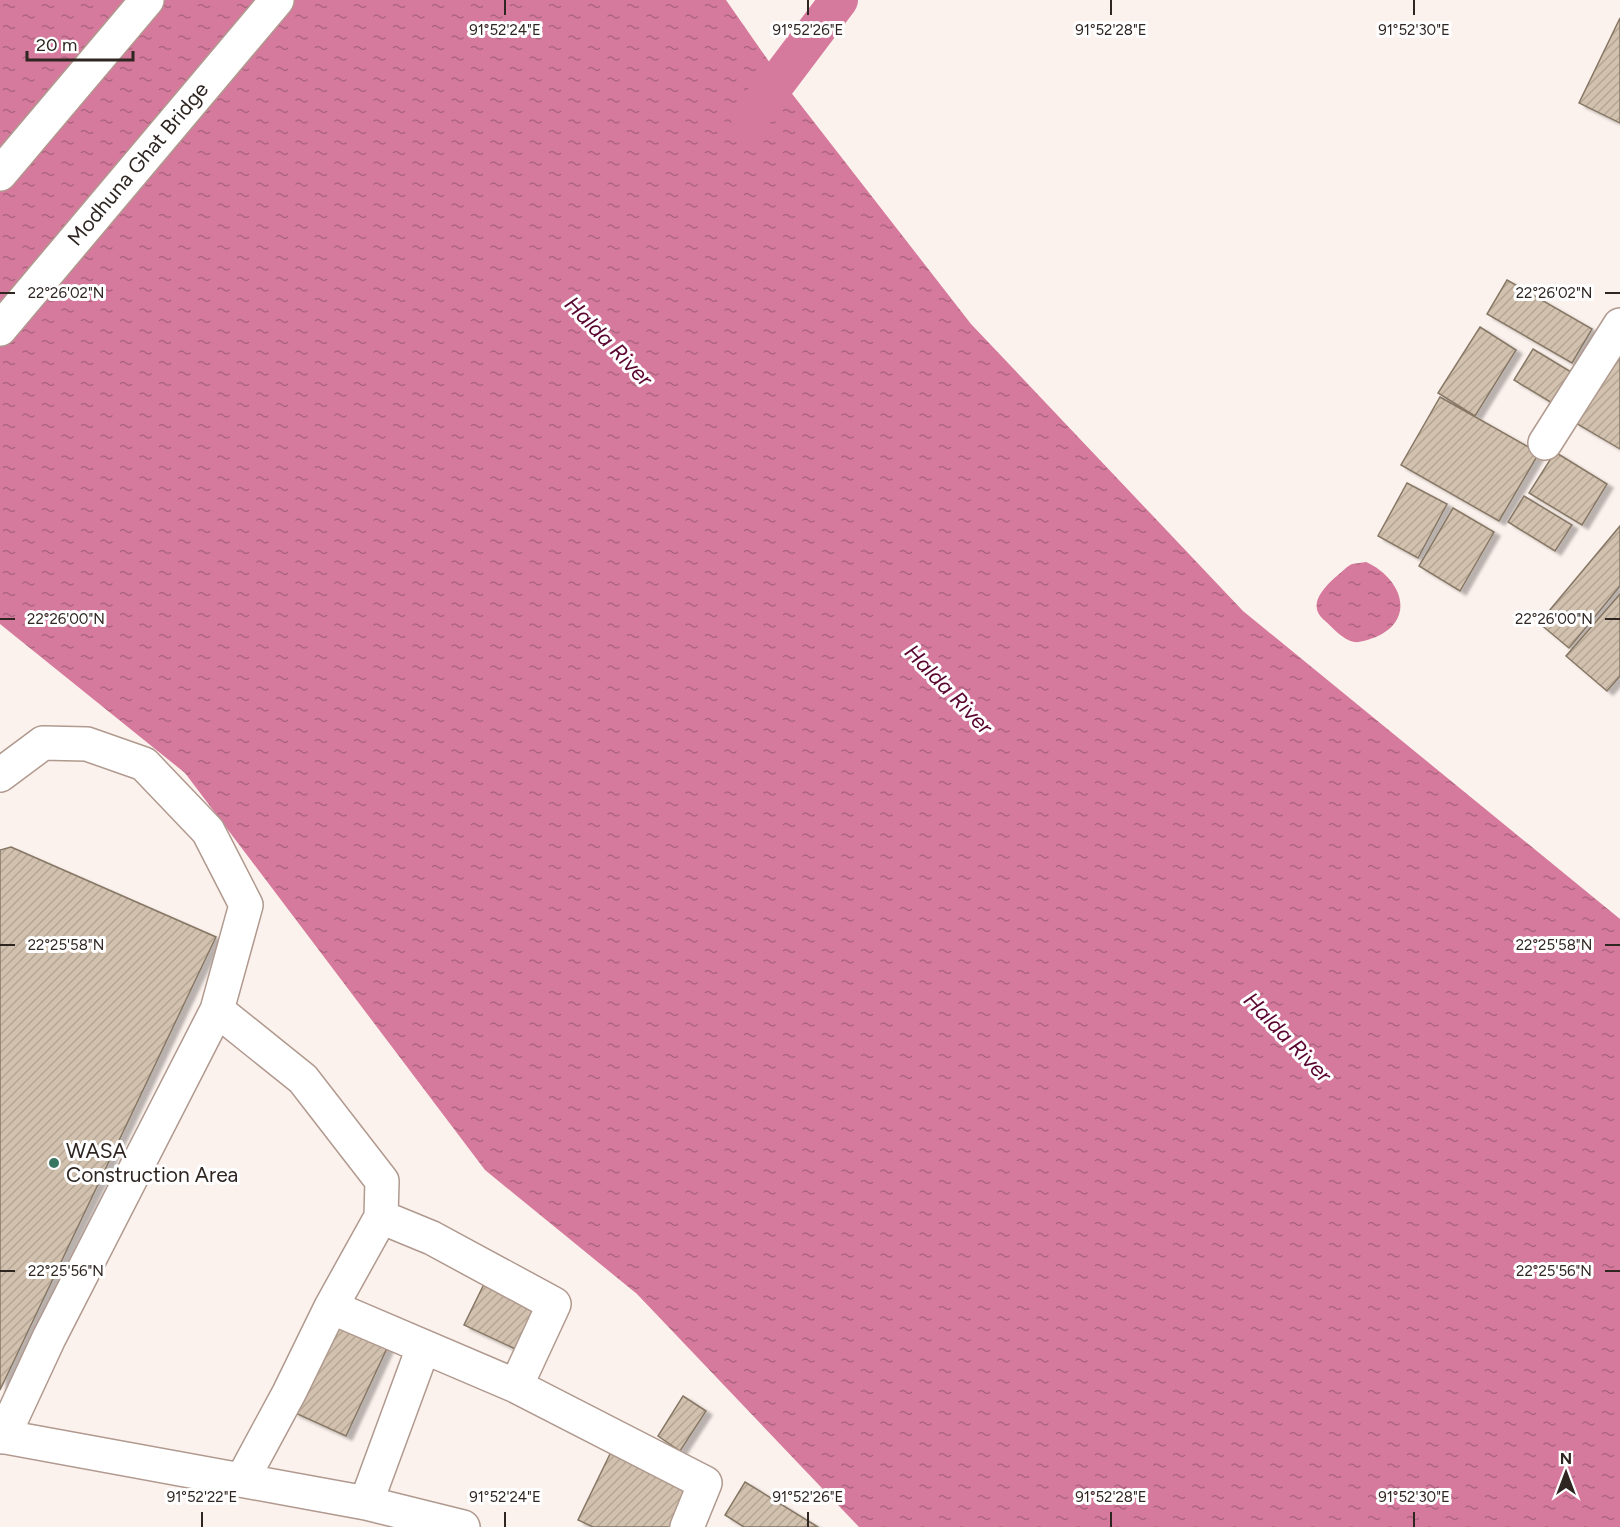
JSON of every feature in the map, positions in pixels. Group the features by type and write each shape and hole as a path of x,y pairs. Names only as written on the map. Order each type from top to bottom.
{"street":[{"path":"0,174 147,0"},
{"name":"Modhuna Ghat Bridge","path":"0,329 277,0"},
{"path":"1545,443 1620,325"},
{"path":"0,775 43,743 87,744 144,764 208,831 246,905 217,1010 49,1338 2,1437 366,1503 463,1527"},
{"path":"217,1010 303,1079 381,1181 381,1217 331,1307 289,1393 242,1480"},
{"path":"381,1217 432,1238 554,1304 516,1386"},
{"path":"331,1307 516,1386 705,1483 687,1527"},
{"path":"366,1503 423,1348"}],"water":[{"name":"Halda River","path":"0,0 726,0 786,86 971,324 1243,611 1620,919 1620,1527 859,1527 637,1294 485,1170 185,773 0,624"},
{"path":"1366,562 1388,577 1395,587 1400,609 1397,619 1389,629 1376,637 1354,642 1342,636 1324,620 1319,614 1317,602 1323,590 1346,568 1352,564"}],"building":[{"path":"1620,18 1620,123 1579,103"},
{"path":"1507,280 1592,329 1572,363 1487,314"},
{"path":"1480,327 1516,350 1475,416 1438,393"},
{"path":"1533,349 1576,375 1557,406 1514,380"},
{"path":"1614,354 1620,358 1620,449 1574,422"},
{"path":"1440,397 1539,453 1499,521 1401,465"},
{"path":"1555,452 1607,484 1582,525 1529,493"},
{"path":"1407,483 1447,504 1418,558 1378,536"},
{"path":"1524,496 1572,525 1555,551 1508,522"},
{"path":"1453,508 1494,532 1460,591 1419,566"},
{"path":"1620,526 1620,586 1569,648 1539,623"},
{"path":"1620,594 1620,676 1607,691 1566,656"},
{"name":"WASA Construction Area","path":"11,847 216,937 0,1390 0,850"},
{"path":"486,1280 546,1308 524,1353 464,1325"},
{"path":"336,1319 389,1344 346,1436 293,1412"},
{"path":"683,1396 706,1411 680,1451 658,1436"},
{"path":"611,1452 692,1490 675,1527 593,1527 578,1520"},
{"path":"745,1482 818,1527 744,1527 725,1515"}],"waterway":[{"path":"750,118 839,0"}],"place":[{"name":"WASA Construction Area","path":"54,1163"}]}
